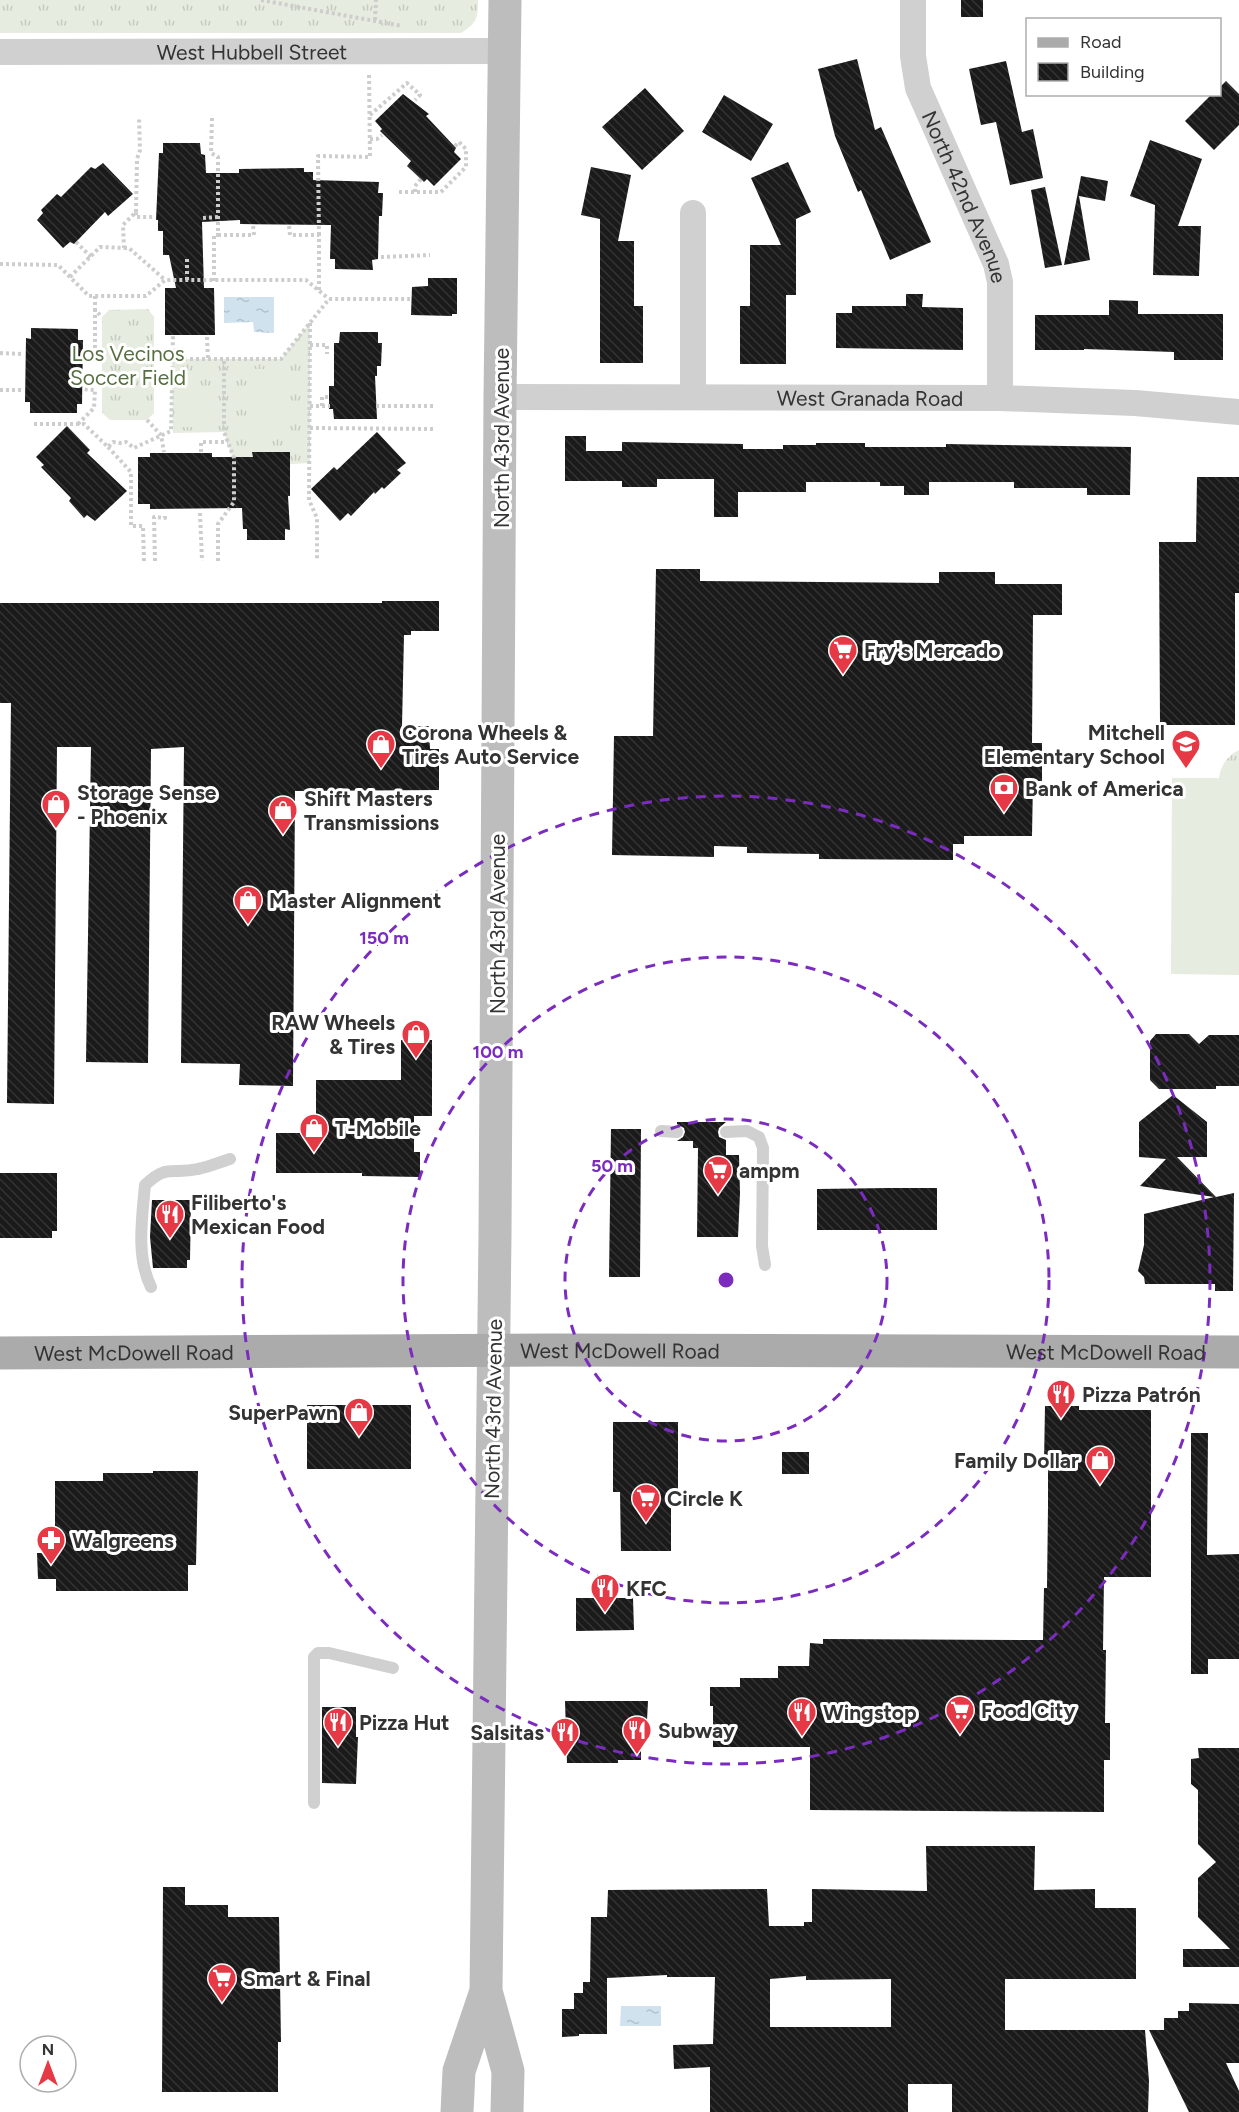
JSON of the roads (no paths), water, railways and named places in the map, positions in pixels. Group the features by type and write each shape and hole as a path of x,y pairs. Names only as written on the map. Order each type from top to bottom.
{"main road":[{"name":"North 43rd Avenue","path":"505,0 494,1351 486,1991 508,2071 507,2112"},
{"name":"West McDowell Road","path":"0,1353 1239,1352"},
{"name":"North 43rd Avenue","path":"457,2112 459,2071 486,1991"},
{"path":"459,2071 508,2071"},
{"path":"459,2071 488,2112"}],"street":[{"name":"North 42nd Avenue","path":"913,0 913,56 918,88 996,264 1000,282 1000,398"},
{"name":"West Hubbell Street","path":"0,52 505,51"},
{"path":"693,213 693,397"},
{"name":"West Granada Road","path":"500,397 1000,398 1135,403 1239,412"}],"lane":[{"path":"662,1131 677,1132"},
{"path":"726,1132 747,1131 759,1137 763,1148 762,1246 765,1265"},
{"path":"151,1287 144,1273 142,1256 145,1185 157,1173 172,1169 196,1170 230,1159"},
{"path":"314,1803 314,1657 318,1653 329,1653 393,1668"}],"water":[{"path":"224,297 274,297 274,333 254,332 253,322 224,323"},
{"path":"621,2006 661,2006 661,2026 620,2026"}],"place":[{"name":"Fry's Mercado","path":"843,676"},
{"name":"Corona Wheels & Tires Auto Service","path":"381,770"},
{"name":"Mitchell Elementary School","path":"1186,770"},
{"name":"Bank of America","path":"1004,814"},
{"name":"Storage Sense - Phoenix","path":"56,830"},
{"name":"Shift Masters Transmissions","path":"283,836"},
{"name":"Master Alignment","path":"248,926"},
{"name":"RAW Wheels & Tires","path":"416,1060"},
{"name":"T-Mobile","path":"314,1154"},
{"name":"ampm","path":"718,1196"},
{"name":"Filiberto's Mexican Food","path":"170,1240"},
{"name":"Pizza Patrón","path":"1061,1420"},
{"name":"SuperPawn","path":"359,1438"},
{"name":"Family Dollar","path":"1100,1486"},
{"name":"Circle K","path":"646,1524"},
{"name":"Walgreens","path":"51,1566"},
{"name":"KFC","path":"605,1614"},
{"name":"Food City","path":"960,1736"},
{"name":"Wingstop","path":"802,1738"},
{"name":"Pizza Hut","path":"338,1748"},
{"name":"Subway","path":"637,1756"},
{"name":"Salsitas","path":"565,1758"},
{"name":"Smart & Final","path":"222,2004"}],"park label":[{"name":"Los Vecinos Soccer Field","path":"128,365"}]}
